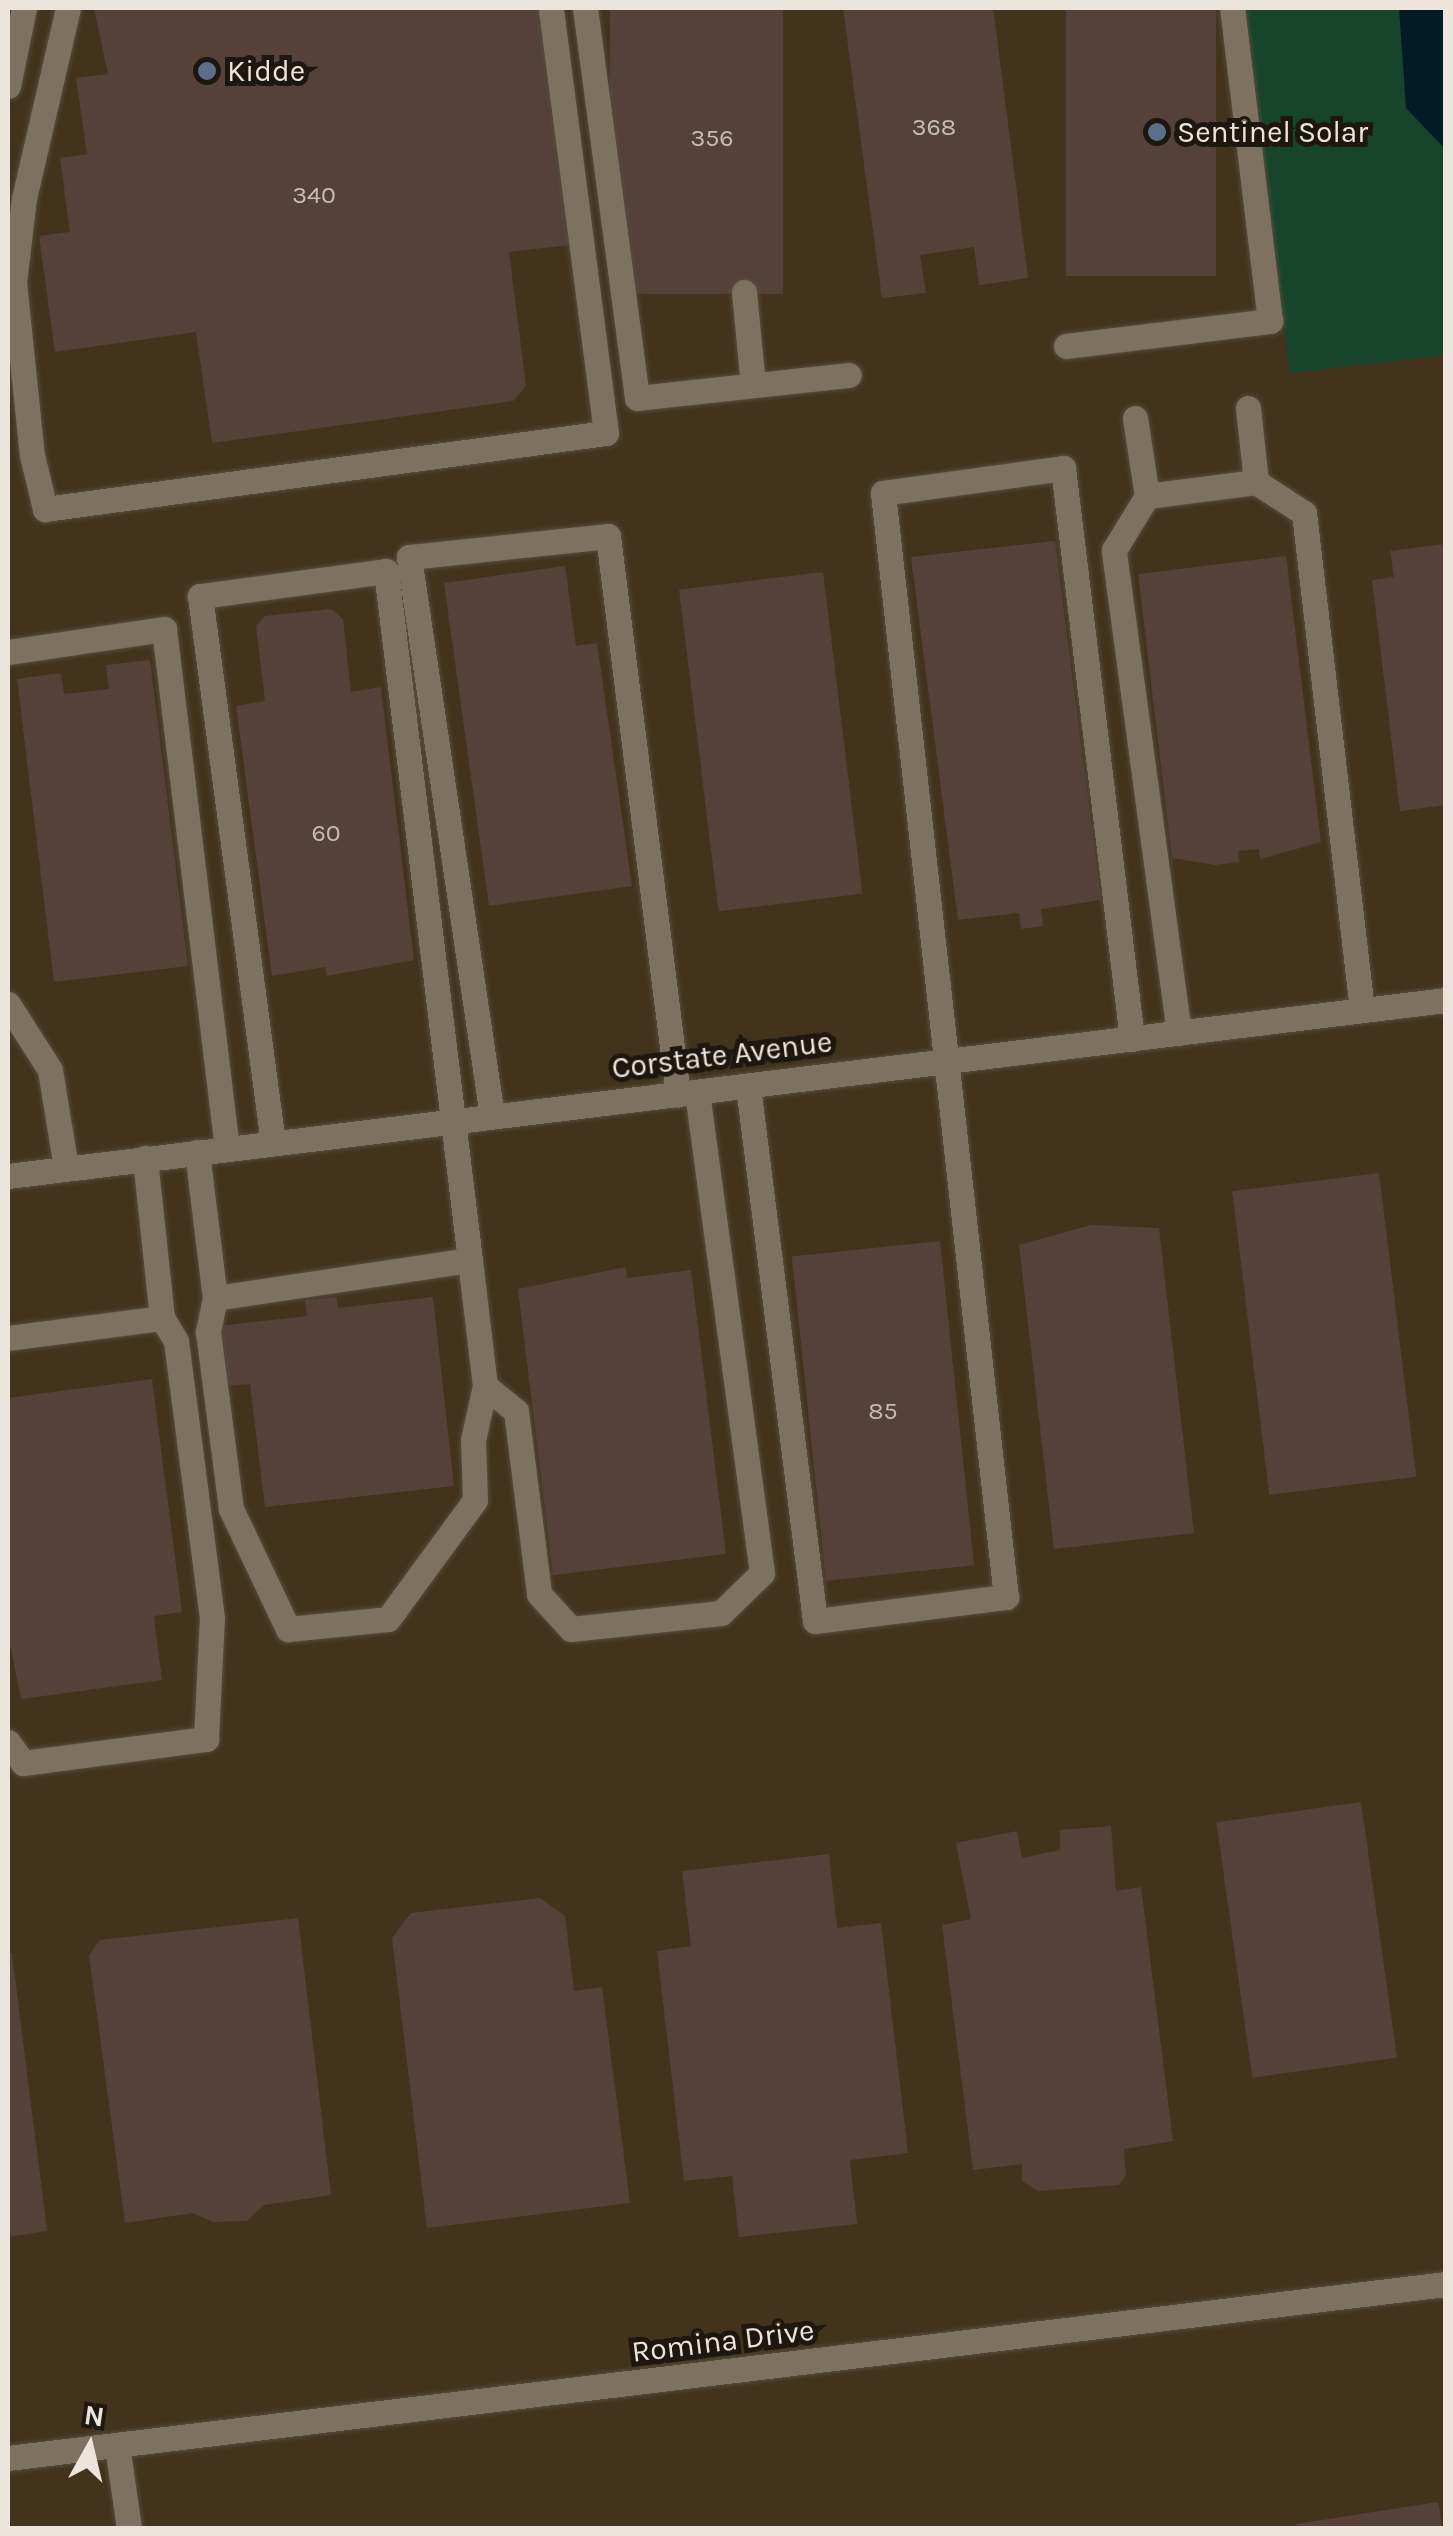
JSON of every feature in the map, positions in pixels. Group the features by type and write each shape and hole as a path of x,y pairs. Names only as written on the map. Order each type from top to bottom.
{"street":[{"path":"8,86 10,58 24,8"},
{"path":"68,8 24,198 14,282 32,455 45,509 606,434 552,8"},
{"path":"585,8 637,398 849,375"},
{"path":"1066,346 1270,322 1232,8"},
{"path":"744,292 753,385"},
{"path":"1248,408 1256,482"},
{"path":"1135,418 1148,496 1114,550 1179,1033"},
{"path":"748,1086 815,1621 1006,1597 883,493 1063,468 1132,1039"},
{"path":"1148,496 1256,482 1304,513 1362,1010"},
{"path":"485,1386 516,1412 539,1594 571,1629 721,1613 762,1572 687,1093 608,536 409,557 492,1116"},
{"path":"197,1152 215,1298 208,1332 231,1509 288,1629 388,1619 475,1500 472,1440 485,1386 386,570 200,596 273,1143"},
{"path":"8,652 164,629 227,1149"},
{"name":"Corstate Avenue","path":"8,1176 1446,1000"},
{"path":"8,1004 50,1070 66,1168"},
{"path":"8,1742 23,1762 206,1739 212,1618 176,1341 162,1318 145,1158"},
{"path":"215,1298 470,1260"},
{"path":"8,1338 162,1318"},
{"name":"Romina Drive","path":"8,2458 1446,2284"},
{"path":"116,2445 129,2528"}],"shaded area":[{"path":"8,8 1241,8 1290,373 1445,355 1445,2528 8,2528"}],"green space":[{"path":"1241,8 1445,8 1445,355 1290,373"}],"water":[{"path":"1399,8 1445,8 1445,149 1406,108"}],"building":[{"path":"94,8 539,8 569,245 509,252 526,386 513,401 212,443 196,332 55,352 39,236 70,232 60,158 87,154 76,78 108,74"},
{"path":"610,8 783,8 783,294 610,294"},
{"path":"843,8 993,8 1028,278 979,285 974,247 920,255 926,293 882,298"},
{"name":"Sentinel Solar","path":"1066,8 1216,8 1216,276 1066,276"},
{"path":"1055,541 1101,900 1041,909 1043,926 1021,929 1019,913 958,920 911,557"},
{"path":"1446,544 1446,805 1400,811 1372,580 1394,577 1390,551"},
{"path":"1286,556 1321,842 1260,859 1259,849 1238,851 1239,862 1215,865 1172,858 1138,574"},
{"path":"565,566 576,646 597,643 632,886 489,906 444,583"},
{"path":"823,572 862,894 719,911 679,590"},
{"path":"331,609 343,619 351,692 381,687 414,960 327,976 325,967 272,976 236,706 265,701 256,626 265,616"},
{"path":"150,660 188,966 54,982 17,679 61,673 64,694 109,689 106,665"},
{"path":"1379,1173 1416,1477 1269,1495 1232,1191"},
{"path":"1091,1225 1159,1228 1194,1533 1054,1549 1019,1245"},
{"path":"940,1241 974,1565 826,1581 792,1257"},
{"path":"626,1267 627,1278 691,1270 726,1554 553,1575 518,1289"},
{"path":"337,1297 338,1308 433,1297 454,1486 265,1507 250,1384 227,1386 220,1326 307,1316 305,1300"},
{"path":"152,1379 182,1612 154,1616 162,1680 21,1699 8,1634 8,1398"},
{"path":"1361,1802 1397,2057 1252,2078 1216,1822"},
{"path":"1111,1826 1116,1891 1141,1887 1173,2141 1124,2149 1126,2176 1119,2185 1038,2191 1022,2181 1022,2164 973,2170 942,1925 971,1919 956,1843 1017,1831 1022,1858 1060,1850 1060,1830"},
{"path":"829,1854 837,1928 881,1923 908,2153 850,2160 857,2224 739,2237 732,2176 684,2181 657,1951 691,1946 682,1871"},
{"path":"540,1898 565,1916 574,1991 602,1987 630,2203 427,2228 392,1938 411,1913"},
{"path":"298,1918 331,2195 264,2205 247,2221 213,2222 193,2213 125,2223 89,1955 100,1940"},
{"path":"12,1953 47,2231 8,2237 8,1954"},
{"path":"1438,2502 1442,2528 1297,2528 1296,2524"}],"place":[{"name":"Kidde","path":"207,71"},
{"name":"Sentinel Solar","path":"1157,132"}]}
